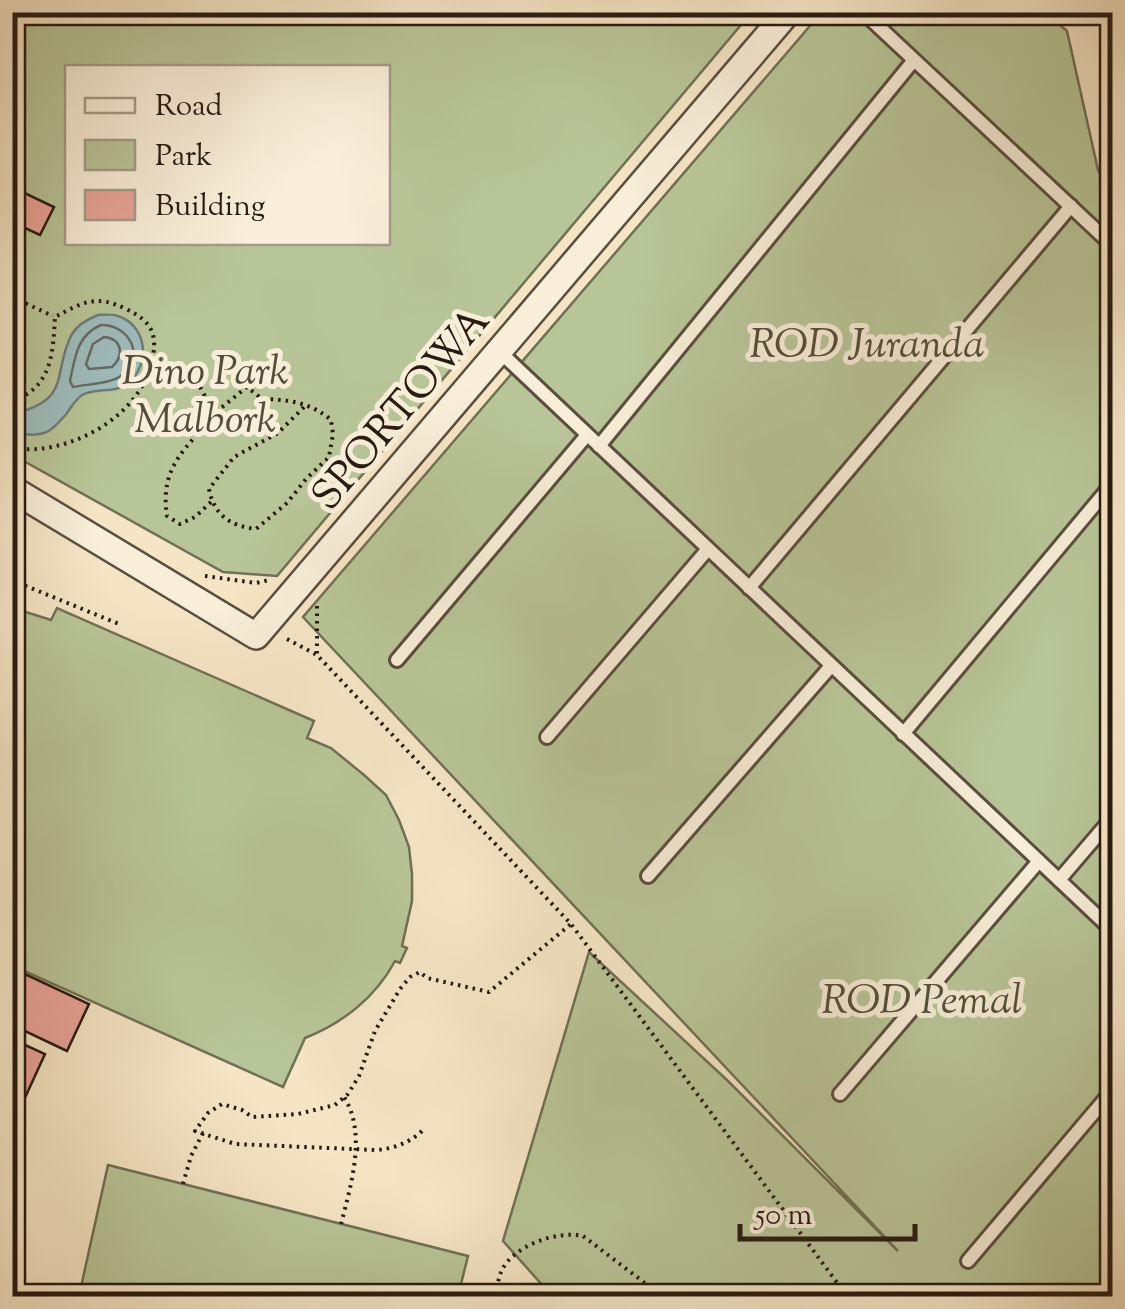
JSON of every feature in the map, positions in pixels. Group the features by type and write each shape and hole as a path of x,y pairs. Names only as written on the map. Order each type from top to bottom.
{"street":[{"name":"SPORTOWA","path":"12,489 256,636 788,12"}],"lane":[{"path":"863,12 1112,244"},
{"path":"599,446 914,60"},
{"path":"749,588 1071,206"},
{"path":"499,351 1112,930"},
{"path":"397,660 587,435"},
{"path":"903,734 1112,484"},
{"path":"547,737 708,549"},
{"path":"648,876 831,666"},
{"path":"1059,880 1112,818"},
{"path":"840,1094 1039,861"},
{"path":"968,1261 1112,1091"}],"path":[{"path":"12,297 55,317"},
{"path":"12,448 29,451 82,438 117,416 137,397 145,382 154,352 153,330 141,316 100,298 55,317"},
{"path":"12,401 35,390 45,376 55,317"},
{"path":"145,382 170,376 196,382 216,412"},
{"path":"212,502 180,524 167,516 164,497 168,474 216,412 247,386 262,399 286,398 323,413 332,420 328,457 288,503 256,529 238,527 221,514 209,489 234,457 278,432 305,406"},
{"path":"198,575 256,584 292,574 302,583 316,602 317,655 571,924 848,1296"},
{"path":"12,578 119,624"},
{"path":"422,1131 413,1140 389,1149 356,1149 235,1144 195,1131 208,1113 222,1104 252,1117 298,1114 335,1105 359,1076 376,1032 410,977 420,972 427,978 489,992 571,924"},
{"path":"341,1224 356,1149 352,1110 344,1097"},
{"path":"183,1184 203,1134"},
{"path":"496,1296 502,1270 517,1253 552,1238 574,1234 662,1296"}],"green space":[{"name":"Dino Park Malbork","path":"13,13 751,13 277,576 223,572 13,455"},
{"path":"821,13 1046,13 1067,31 1098,170 1112,196 1112,1296 552,1296 503,1241 589,952 728,1081 898,1251 303,617"},
{"path":"13,608 51,620 57,608 314,721 307,738 331,748 386,795 409,847 412,901 402,946 407,948 400,963 395,961 357,1007 305,1038 283,1087 13,966"},
{"path":"108,1165 468,1256 458,1296 79,1296"}],"water":[{"path":"98,315 125,319 139,335 143,355 136,375 123,386 82,395 49,431 13,434 13,414 45,401 53,392 72,334"}],"building":[{"path":"12,187 54,207 40,235 12,222"},
{"path":"12,968 89,1004 67,1051 12,1025"},
{"path":"12,1039 45,1054 12,1126"}],"park label":[{"name":"ROD Juranda","path":"867,342"},
{"name":"ROD Pemal","path":"922,998"}]}
